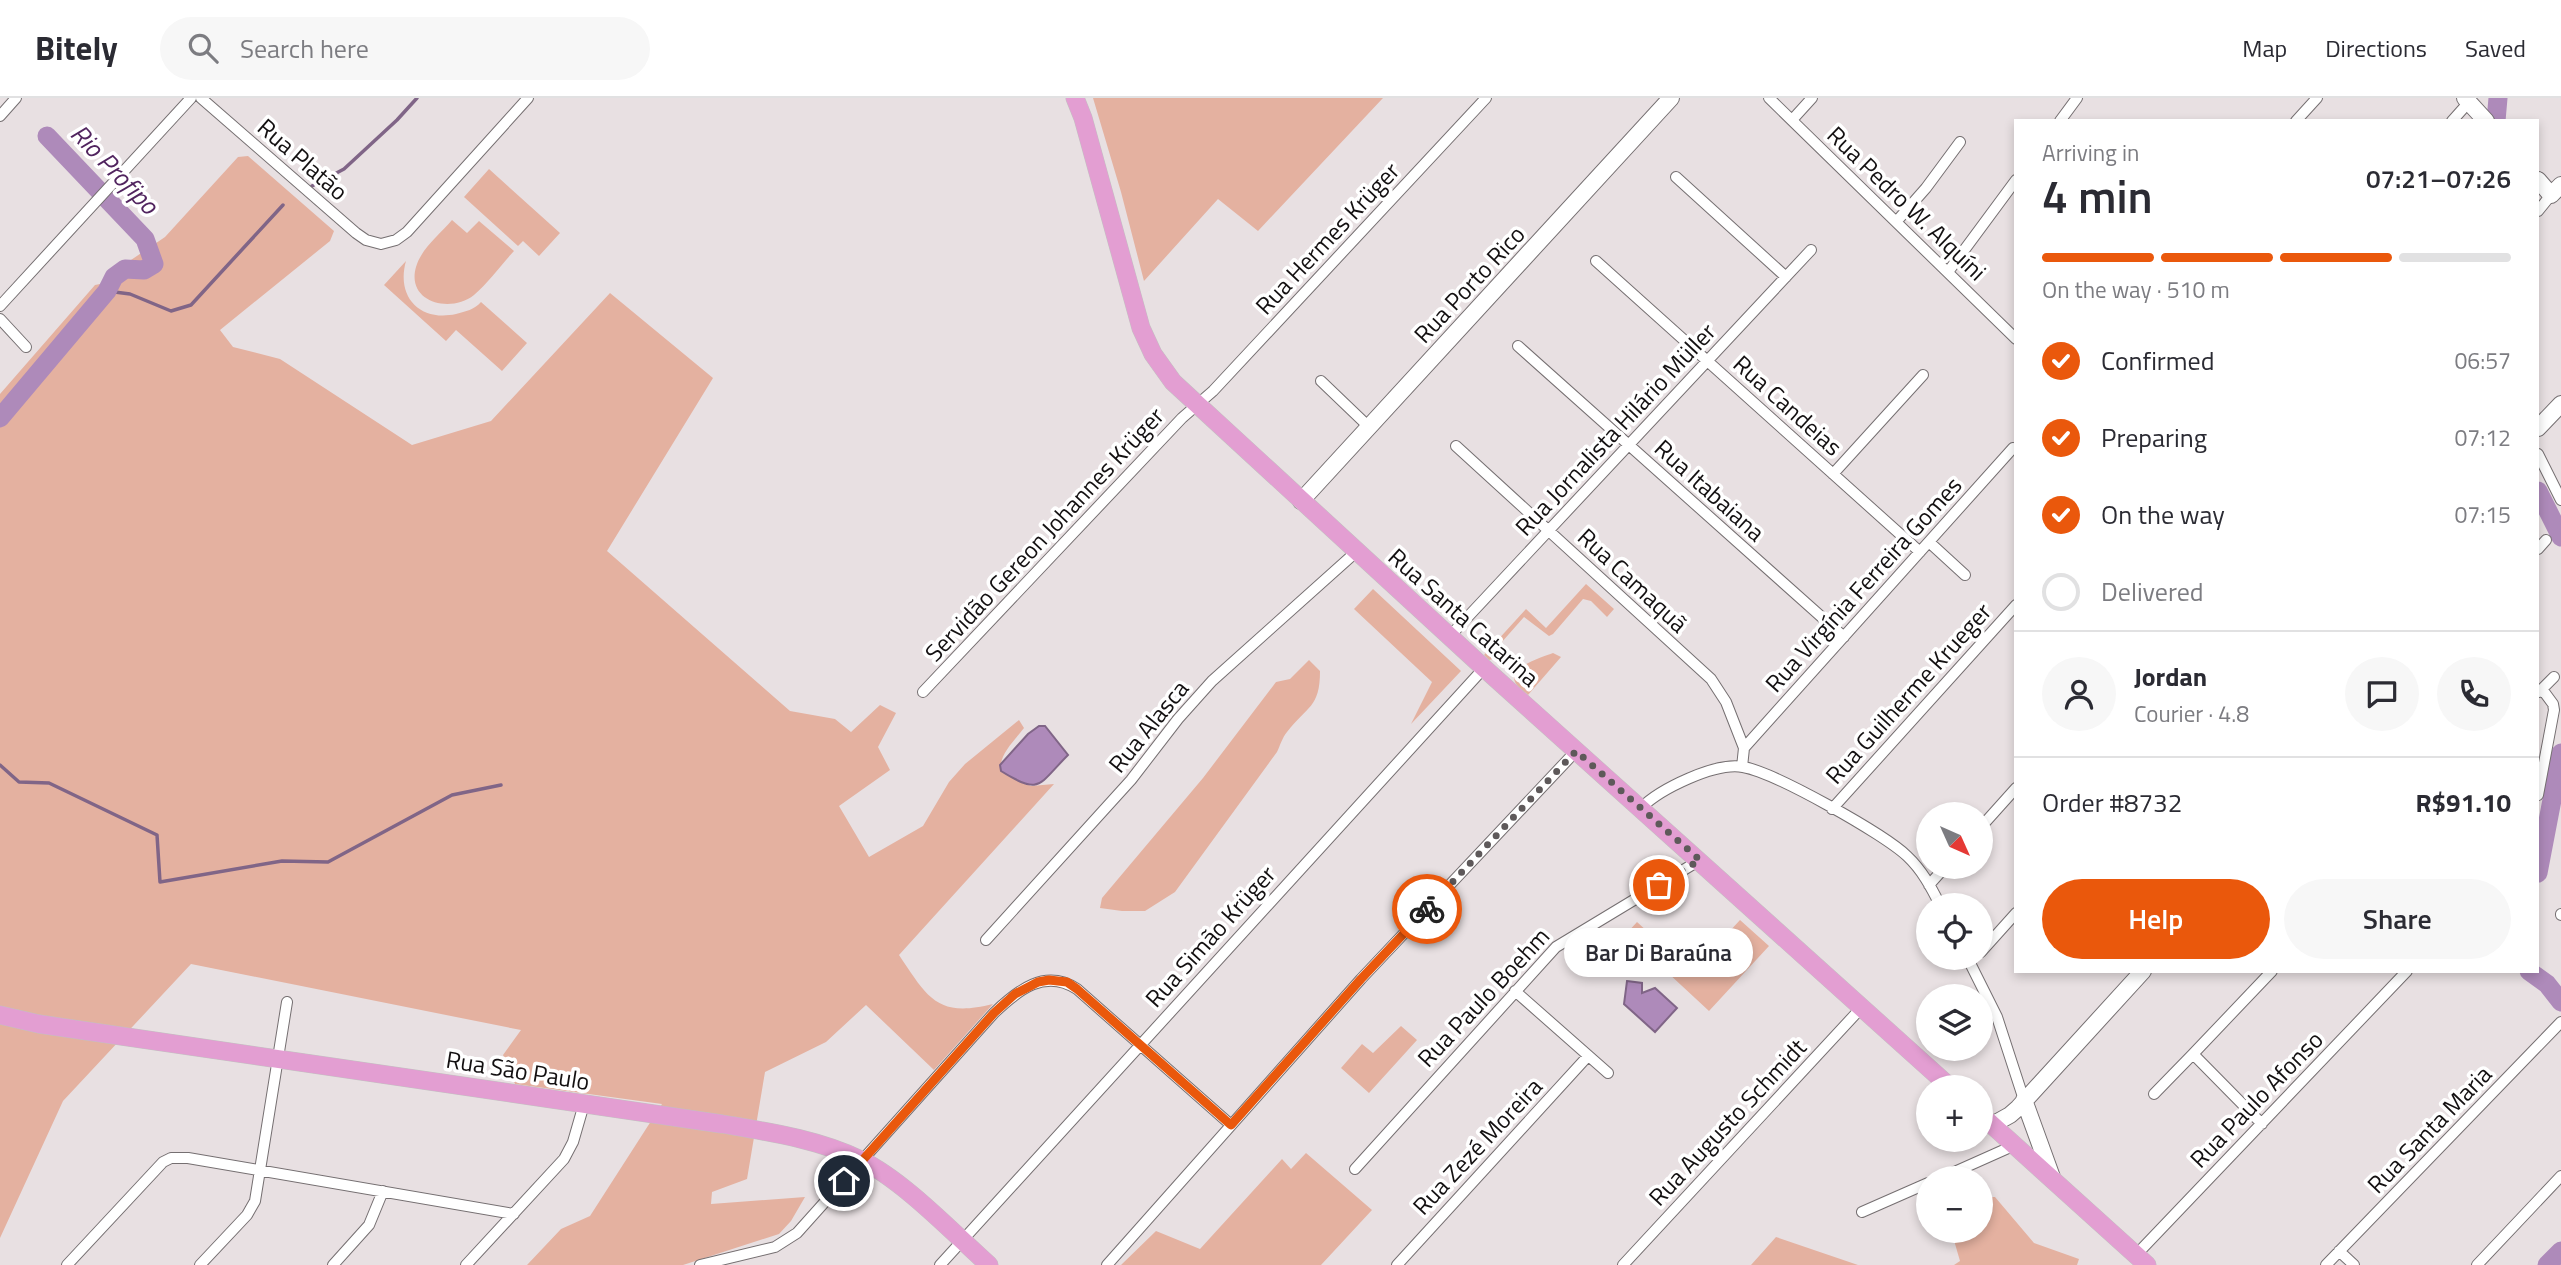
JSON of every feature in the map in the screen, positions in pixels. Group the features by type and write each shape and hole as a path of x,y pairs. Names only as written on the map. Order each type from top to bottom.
{"main road":[{"name":"Rua Santa Catarina","path":"1075,98 1147,343 1162,369 1196,406 1449,637 1937,1075"},
{"name":"Rua Porto Rico","path":"1300,501 1671,98"},
{"path":"2467,100 2484,119"},
{"path":"2539,181 2556,190"},
{"path":"2539,427 2561,404"},
{"path":"1993,1119 2010,1115 2141,973"},
{"name":"Rua São Paulo","path":"0,1015 39,1024 764,1131 825,1146 862,1161 890,1178 989,1265"},
{"path":"2024,1100 2053,1180"},
{"path":"1993,1126 2141,1260"}],"street":[{"path":"0,116 16,98"},
{"path":"0,306 191,98"},
{"name":"Rua Platão","path":"201,98 356,233 366,240 381,244 396,240 423,216 528,98"},
{"name":"Rua Hermes Krüger","path":"1196,406 1486,98"},
{"name":"Rua Pedro W. Alquíni","path":"1769,98 2014,337"},
{"path":"1792,120 1812,98"},
{"path":"2061,119 2077,98"},
{"path":"2298,119 2317,98"},
{"path":"2453,119 2467,100"},
{"path":"1896,222 1926,188 1960,142"},
{"path":"1676,177 1786,277"},
{"path":"1948,272 2014,183"},
{"path":"2539,210 2556,190"},
{"name":"Rua Jornalista Hilário Müller","path":"1449,637 1811,250"},
{"name":"Rua Candeias","path":"1596,261 1920,552"},
{"path":"0,319 26,347"},
{"name":"Rua Itabaiana","path":"1518,346 1844,637"},
{"path":"1833,474 1923,375"},
{"path":"1321,381 1369,427"},
{"name":"Servidão Gereon Johannes Krüger","path":"923,692 1196,406"},
{"name":"Rua Camaquã","path":"1456,446 1711,679 1726,702 1744,748 1742,767"},
{"name":"Rua Virgínia Ferreira Gomes","path":"1744,748 2013,448"},
{"path":"2539,456 2561,500"},
{"path":"1929,542 1965,575"},
{"name":"Rua Alasca","path":"986,940 1131,780 1178,719 1212,681 1356,552"},
{"name":"Rua Guilherme Krueger","path":"1832,808 2014,607"},
{"name":"Rua Simão Krüger","path":"940,1265 1484,668"},
{"path":"2539,790 2554,710 2553,704 2540,692 2554,677"},
{"path":"1107,1265 1361,979 1576,751"},
{"path":"1641,808 1675,784 1719,769 1742,767 1774,778 1832,808 1904,854 1934,893"},
{"path":"1993,814 2014,790"},
{"name":"Rua Paulo Boehm","path":"1355,1169 1545,957 1566,939 1700,860"},
{"path":"1930,885 1935,879"},
{"path":"1993,939 2014,915"},
{"path":"1977,970 2006,1040 2024,1100"},
{"path":"2154,1094 2270,973"},
{"name":"Rua Paulo Afonso","path":"2141,1260 2262,1124 2405,973"},
{"path":"700,1265 775,1247 786,1241 808,1221 994,1013 1015,994 1038,982 1067,982 1231,1125"},
{"path":"1515,991 1608,1073"},
{"path":"200,1265 247,1214 255,1201 286,1002"},
{"name":"Rua Augusto Schmidt","path":"1623,1265 1862,1007"},
{"name":"Rua Santa Maria","path":"2326,1265 2561,1022"},
{"path":"2193,1054 2262,1124"},
{"name":"Rua Zezé Moreira","path":"1396,1265 1588,1056"},
{"path":"467,1265 564,1158 573,1142 583,1104"},
{"path":"1968,1166 2015,1145"},
{"path":"67,1265 163,1162 171,1158 188,1158 514,1214"},
{"path":"2477,1265 2561,1176"},
{"path":"1862,1212 1916,1188"},
{"path":"333,1265 369,1225 383,1191"},
{"path":"2340,1251 2354,1265"}],"shaded area":[{"path":"1093,98 1383,98 1258,231 1218,199 1144,281"},
{"path":"248,156 334,231 330,241 220,330 233,347 280,359 412,445 491,421 610,293 713,378 607,551 790,711 835,719 851,732 880,705 896,713 878,747 890,770 839,806 869,857 923,826 949,782 965,764 1019,720 1024,728 1002,759 1001,771 1031,786 1054,784 899,955 918,983 936,1001 959,1008 993,1004 934,1070 866,1005 826,1042 765,1072 747,1179 712,1192 711,1204 805,1197 791,1221 779,1234 683,1265 527,1265 561,1229 590,1216 662,1104 515,1084 503,1055 521,1030 191,964 63,1101 0,1238 0,394 95,285 125,279 131,260 165,237 238,157"},
{"path":"489,169 560,233 539,256 523,241 518,246 464,197"},
{"path":"452,220 467,233 479,221 514,251 474,295 464,301 442,304 432,301 417,289 416,267 426,248"},
{"path":"406,261 404,285 413,304 421,310 431,314 456,314 473,309 481,302 527,343 502,371 456,330 446,341 384,285"},
{"path":"1586,584 1614,609 1607,617 1591,601 1583,599 1549,636 1524,617 1501,643 1512,654 1489,660 1484,655 1526,609 1546,628"},
{"path":"1373,589 1461,671 1411,724 1432,682 1354,609"},
{"path":"1553,653 1561,657 1528,695 1515,682 1514,677 1521,667"},
{"path":"1309,660 1320,671 1315,700 1285,734 1277,752 1175,892 1145,911 1100,908 1102,898 1203,778 1276,682 1290,679"},
{"path":"1039,726 1045,726 1068,755 1044,780 1032,785 1001,771 1000,765 1028,734"},
{"path":"1740,920 1769,946 1709,1011 1626,934 1637,922 1692,972"},
{"path":"1627,981 1642,983 1642,993 1655,988 1677,1008 1655,1032 1624,1004"},
{"path":"1401,1026 1417,1040 1369,1093 1341,1068 1362,1044 1373,1053"},
{"path":"1306,1153 1372,1210 1321,1265 1121,1265 1156,1231 1200,1249 1282,1159 1291,1169"},
{"path":"1993,1197 2034,1243 2079,1259 2077,1265 1954,1265 1960,1261 1955,1243 1993,1243"},
{"path":"1776,1237 1858,1265 1751,1265"}],"waterway":[{"path":"312,186 344,169 417,98"},
{"path":"2496,119 2498,98"},
{"name":"Rio Profipo","path":"0,418 107,291 114,277 125,269 144,270 154,264 145,239 47,136"},
{"path":"107,291 130,294 171,311 191,305 283,205"},
{"path":"2539,493 2561,537"},
{"path":"2539,868 2561,753"},
{"path":"0,765 19,782 49,783 157,835 160,882 282,861 328,862 452,795 501,785"},
{"path":"2532,973 2547,984 2561,1002"},
{"path":"2547,1265 2561,1251"}],"way so far":[{"path":"1427,909 1576,751 1700,860 1659,885"}],"place":[{"name":"Bar Di Baraúna","path":"1659,885"}],"route":[{"path":"844,1181 994,1013 1025,987 1049,980 1067,982 1077,989 1231,1125 1427,909"}]}
